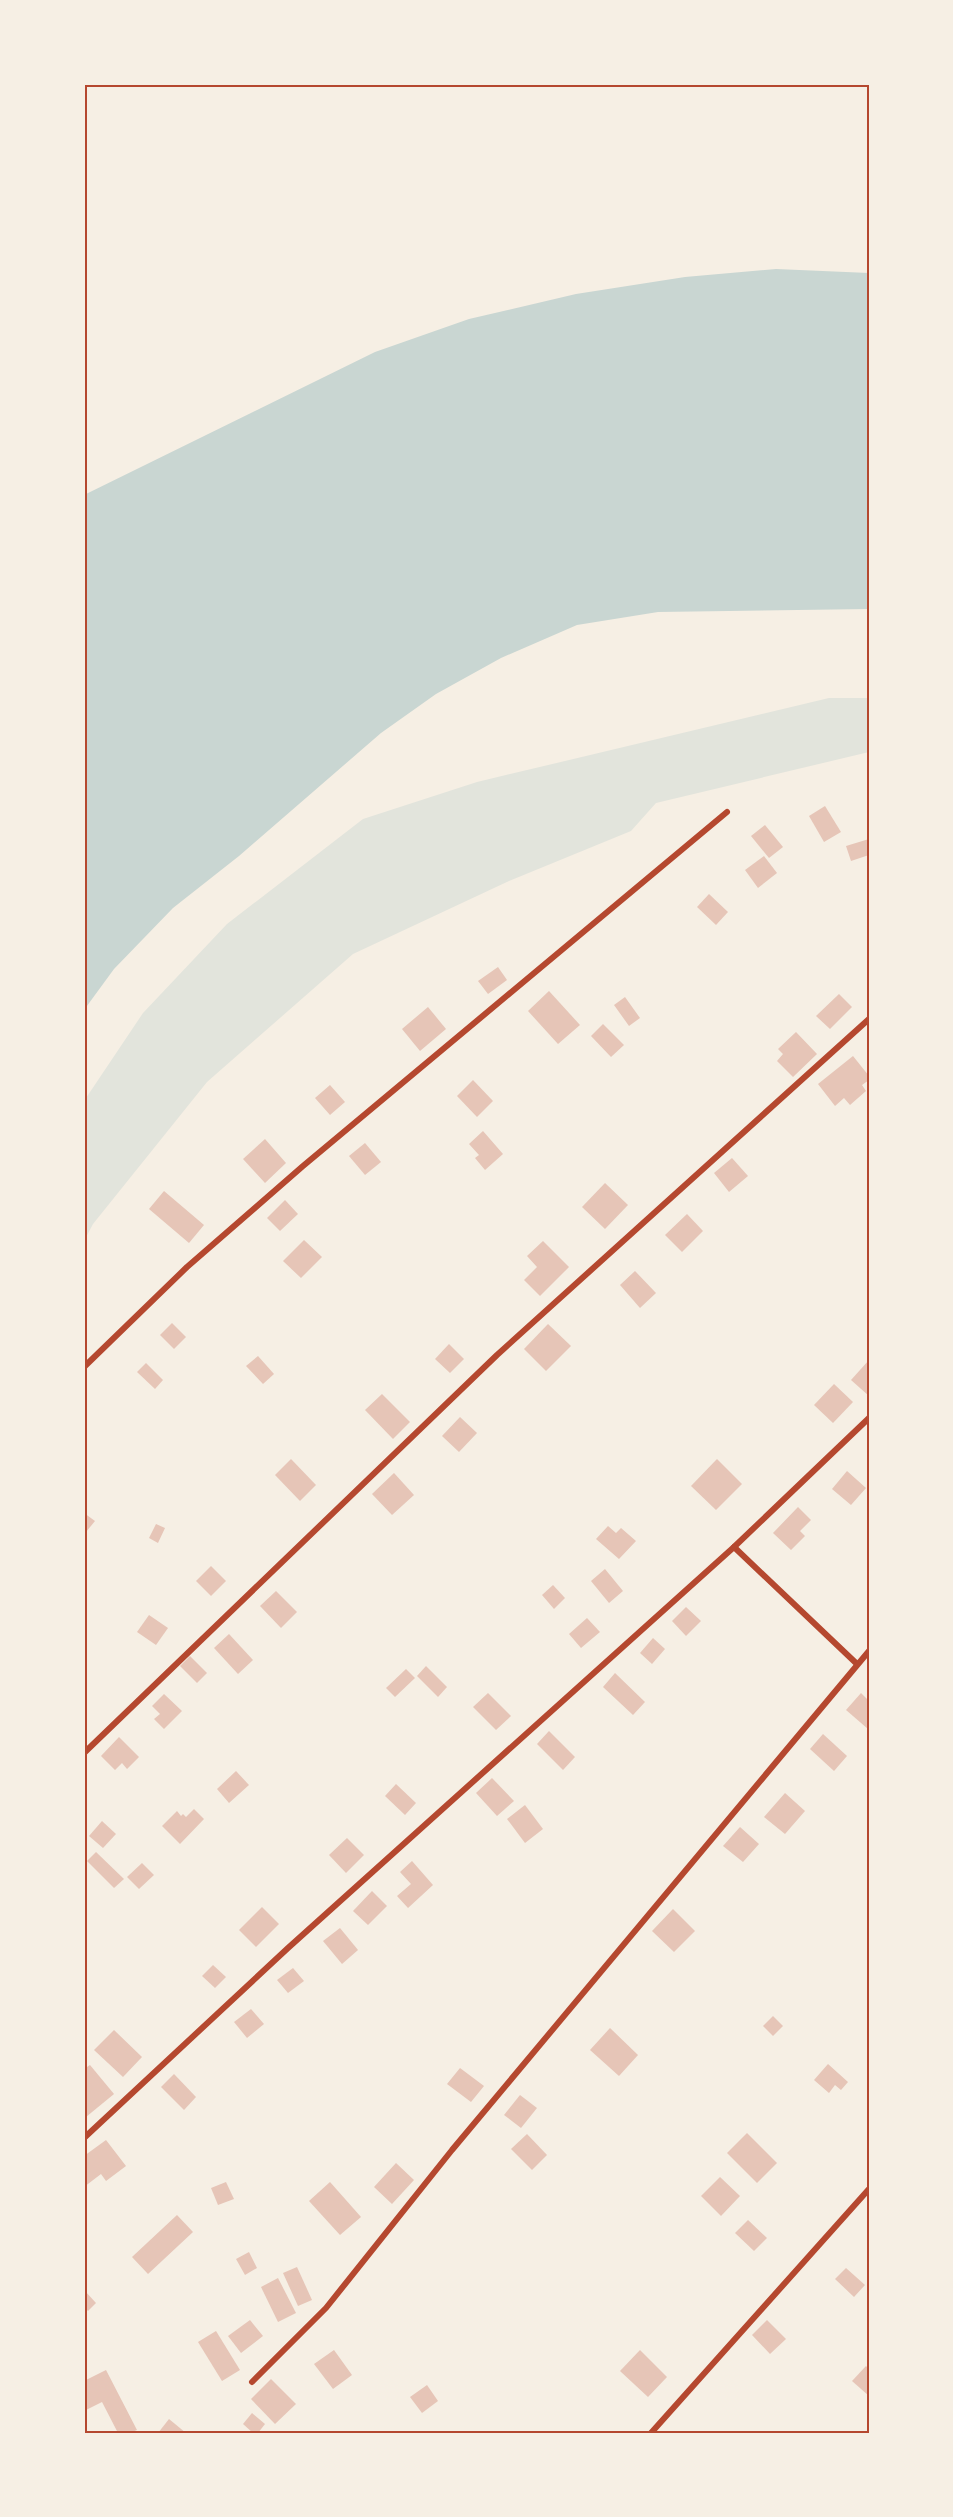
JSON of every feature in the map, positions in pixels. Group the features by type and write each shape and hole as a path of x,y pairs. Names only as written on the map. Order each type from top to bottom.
{"street":[{"path":"84,1367 187,1267 303,1166 727,812"},
{"path":"84,1754 497,1355 869,1018"},
{"path":"84,2138 288,1948 734,1547 869,1418"},
{"path":"734,1547 857,1665"},
{"path":"252,2382 326,2308 460,2141 869,1651"},
{"path":"651,2433 869,2189"}],"shaded area":[{"path":"776,269 869,273 869,609 658,612 577,625 501,658 436,694 381,733 239,856 173,908 114,969 84,1010 84,495 375,352 469,319 576,294 685,277"},
{"path":"829,698 869,698 869,752 656,803 631,831 509,881 353,954 207,1082 93,1224 84,1241 84,1101 143,1013 227,924 363,819 477,782"}],"building":[{"path":"825,806 841,832 824,842 809,816"},
{"path":"765,825 783,847 769,858 751,836"},
{"path":"869,839 869,855 851,861 846,846"},
{"path":"764,856 777,873 758,888 745,870"},
{"path":"709,894 728,912 716,925 697,907"},
{"path":"498,967 507,980 488,994 478,981"},
{"path":"549,991 580,1025 558,1044 528,1011"},
{"path":"839,994 852,1007 830,1029 816,1016"},
{"path":"625,997 640,1018 629,1026 614,1005"},
{"path":"428,1007 446,1029 420,1051 402,1029"},
{"path":"603,1024 624,1045 611,1057 591,1036"},
{"path":"796,1032 817,1054 793,1077 777,1061 783,1054 778,1049"},
{"path":"853,1056 869,1076 869,1080 862,1085 866,1091 850,1105 844,1098 835,1106 818,1084"},
{"path":"473,1080 493,1101 477,1117 457,1096"},
{"path":"330,1085 345,1102 330,1115 315,1098"},
{"path":"483,1131 503,1154 485,1170 475,1158 479,1155 469,1144"},
{"path":"265,1139 286,1163 265,1183 243,1159"},
{"path":"365,1143 381,1162 365,1175 349,1156"},
{"path":"732,1158 748,1176 729,1192 714,1173"},
{"path":"605,1183 628,1205 605,1229 582,1207"},
{"path":"164,1191 204,1225 189,1243 149,1209"},
{"path":"285,1200 298,1214 280,1231 267,1218"},
{"path":"687,1214 703,1231 682,1252 665,1235"},
{"path":"304,1240 322,1257 301,1278 283,1261"},
{"path":"543,1241 569,1267 540,1296 524,1280 537,1267 527,1256"},
{"path":"635,1271 656,1293 640,1308 620,1285"},
{"path":"172,1323 186,1337 174,1349 160,1335"},
{"path":"548,1324 571,1346 546,1371 524,1349"},
{"path":"449,1344 464,1359 450,1373 435,1359"},
{"path":"258,1356 274,1374 263,1384 246,1366"},
{"path":"869,1360 869,1396 851,1380"},
{"path":"146,1363 163,1380 155,1389 137,1372"},
{"path":"834,1384 853,1402 833,1423 814,1405"},
{"path":"382,1394 410,1422 393,1439 365,1410"},
{"path":"460,1417 477,1433 459,1452 442,1436"},
{"path":"291,1459 316,1485 300,1501 275,1475"},
{"path":"717,1459 742,1484 716,1510 691,1486"},
{"path":"847,1471 866,1488 851,1505 832,1489"},
{"path":"394,1473 414,1495 392,1515 372,1494"},
{"path":"798,1507 811,1520 800,1531 805,1536 791,1550 773,1533"},
{"path":"84,1513 95,1521 86,1532 84,1531"},
{"path":"156,1524 165,1528 158,1543 149,1538"},
{"path":"608,1526 616,1533 621,1528 636,1541 619,1559 596,1539"},
{"path":"211,1566 226,1581 211,1596 196,1581"},
{"path":"605,1569 623,1591 609,1603 591,1581"},
{"path":"553,1585 565,1598 554,1609 542,1595"},
{"path":"276,1591 297,1612 281,1628 260,1606"},
{"path":"686,1607 701,1621 686,1636 672,1621"},
{"path":"149,1615 168,1628 156,1645 137,1632"},
{"path":"587,1618 600,1632 581,1648 569,1634"},
{"path":"229,1634 253,1660 238,1674 214,1648"},
{"path":"653,1638 665,1649 652,1664 640,1653"},
{"path":"190,1656 207,1673 197,1683 180,1666"},
{"path":"426,1666 447,1687 438,1697 417,1676"},
{"path":"406,1669 415,1678 395,1697 386,1688"},
{"path":"615,1673 645,1702 633,1715 603,1687"},
{"path":"488,1693 511,1716 496,1730 473,1707"},
{"path":"861,1693 869,1701 868,1729 846,1710"},
{"path":"164,1694 182,1711 164,1729 154,1719 160,1714 152,1706"},
{"path":"549,1731 575,1757 563,1770 537,1744"},
{"path":"823,1734 847,1756 834,1771 810,1749"},
{"path":"119,1737 139,1757 127,1769 122,1763 115,1770 101,1756"},
{"path":"236,1771 249,1785 229,1803 217,1789"},
{"path":"492,1778 514,1801 497,1816 476,1793"},
{"path":"396,1784 416,1803 405,1815 385,1796"},
{"path":"785,1793 805,1811 785,1834 764,1817"},
{"path":"525,1805 543,1829 525,1843 507,1819"},
{"path":"194,1809 204,1819 180,1844 162,1826 177,1811 181,1816 183,1814 186,1817"},
{"path":"102,1821 116,1834 103,1848 89,1836"},
{"path":"740,1827 759,1844 743,1862 723,1846"},
{"path":"347,1838 364,1855 346,1873 329,1855"},
{"path":"96,1852 124,1879 114,1888 87,1861"},
{"path":"412,1861 433,1885 408,1908 397,1896 411,1884 400,1872"},
{"path":"142,1863 154,1875 139,1889 127,1877"},
{"path":"372,1891 387,1906 368,1925 353,1911"},
{"path":"262,1907 279,1924 256,1947 239,1930"},
{"path":"673,1909 695,1931 674,1952 652,1931"},
{"path":"340,1928 358,1950 342,1964 323,1941"},
{"path":"213,1965 226,1977 215,1988 202,1976"},
{"path":"293,1968 304,1981 288,1993 277,1980"},
{"path":"251,2009 264,2024 247,2038 234,2022"},
{"path":"773,2016 783,2026 773,2036 763,2026"},
{"path":"610,2028 638,2055 619,2076 590,2050"},
{"path":"114,2030 142,2057 123,2077 94,2050"},
{"path":"828,2064 848,2082 841,2090 835,2085 829,2093 814,2080"},
{"path":"90,2065 114,2094 86,2117 84,2114 84,2069"},
{"path":"460,2068 484,2086 471,2102 447,2084"},
{"path":"174,2074 196,2097 184,2110 161,2087"},
{"path":"520,2095 537,2108 521,2128 504,2115"},
{"path":"747,2133 777,2163 757,2183 727,2153"},
{"path":"527,2134 547,2155 532,2170 511,2149"},
{"path":"106,2140 126,2166 106,2181 101,2174 84,2187 84,2156"},
{"path":"396,2163 414,2180 392,2204 374,2187"},
{"path":"720,2177 740,2196 721,2216 701,2196"},
{"path":"226,2182 234,2199 218,2205 211,2188"},
{"path":"330,2182 361,2217 340,2235 309,2201"},
{"path":"177,2215 193,2232 148,2274 132,2257"},
{"path":"748,2220 767,2238 754,2251 735,2233"},
{"path":"249,2252 257,2268 245,2275 236,2259"},
{"path":"297,2267 312,2300 298,2306 283,2273"},
{"path":"846,2268 865,2285 854,2297 835,2279"},
{"path":"278,2278 296,2313 278,2322 261,2287"},
{"path":"85,2291 96,2303 88,2311 84,2307"},
{"path":"250,2320 263,2336 241,2353 228,2336"},
{"path":"767,2320 786,2339 770,2354 752,2335"},
{"path":"216,2331 240,2370 222,2381 198,2342"},
{"path":"334,2350 352,2375 333,2389 314,2364"},
{"path":"640,2350 667,2377 648,2397 620,2371"},
{"path":"866,2366 869,2369 869,2396 852,2381"},
{"path":"106,2370 137,2430 130,2433 118,2433 102,2402 86,2410 84,2407 84,2381"},
{"path":"271,2379 296,2404 275,2424 251,2399"},
{"path":"427,2385 438,2401 422,2413 410,2397"},
{"path":"252,2413 265,2424 258,2433 253,2433 243,2424"},
{"path":"169,2419 186,2433 158,2433"}]}
